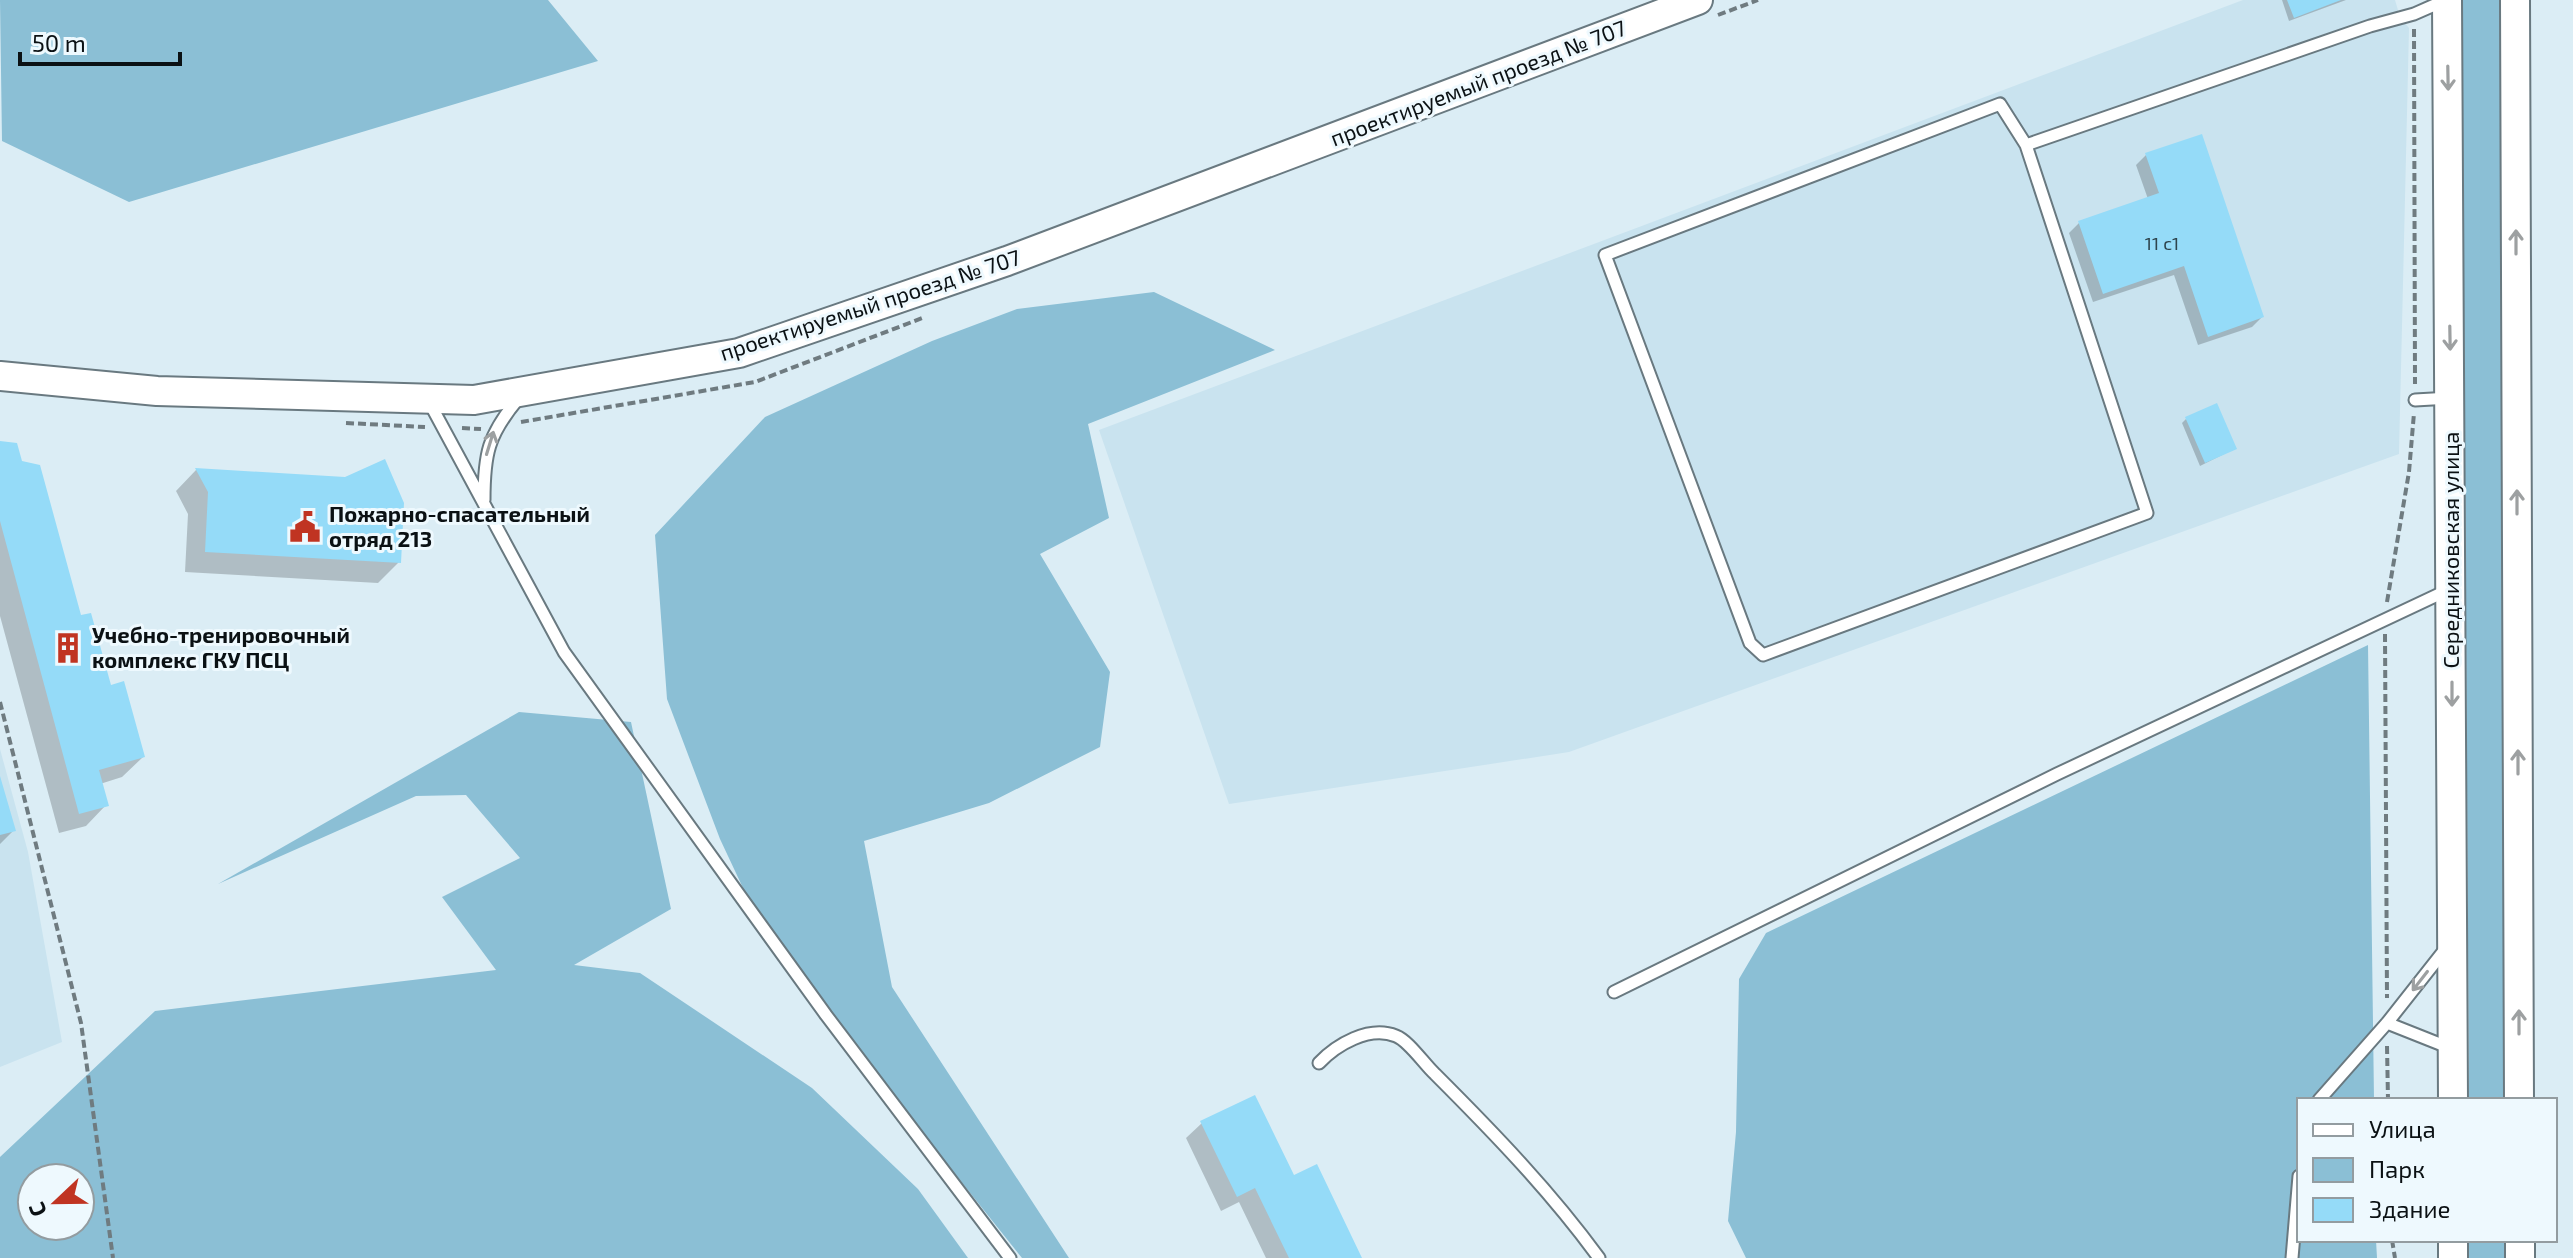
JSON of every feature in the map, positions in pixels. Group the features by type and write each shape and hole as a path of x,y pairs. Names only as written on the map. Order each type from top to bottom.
{"street":[{"name":"проектируемый проезд № 707","path":"0,376 157,391 474,400 739,353 1007,261 1698,0"},
{"name":"Середниковская улица","path":"2446,0 2453,1098"},
{"path":"2515,0 2519,1098"}],"lane":[{"path":"2026,145 2370,26 2414,14 2446,0"},
{"path":"2000,104 2026,145 2147,513 1763,655 1750,643 1605,255 2000,104"},
{"path":"484,504 484,460 494,427 524,391"},
{"path":"2415,400 2450,398"},
{"path":"428,399 564,652 603,710 1010,1258"},
{"path":"1614,992 2057,774 2452,588"},
{"path":"2321,1098 2387,1023 2453,940"},
{"path":"2387,1023 2453,1049"},
{"path":"1319,1063 1332,1049 1371,1033 1396,1036 1512,1151 1559,1204 1599,1258"},
{"path":"2292,1258 2297,1199"}],"path":[{"path":"2388,1098 2385,618 2409,472 2415,400 2414,14"},
{"path":"0,702 81,1023 113,1258"}],"shaded area":[{"path":"2243,0 2395,0 2400,17 2409,28 2399,454 1569,752 1229,804 1099,430"},
{"path":"0,749 28,852 62,1042 0,1067"}],"green space":[{"path":"0,0 548,0 598,61 129,202 2,141"},
{"path":"2462,0 2501,0 2509,1098 2469,1098"},
{"path":"1154,292 1275,350 1088,424 1109,518 1040,554 1110,672 1100,747 989,803 864,841 892,987 1069,1258 1022,1258 766,937 720,839 667,699 655,535 765,417 932,341 1017,309"},
{"path":"2368,645 2374,1098 2297,1098 2297,1242 2376,1242 2377,1258 1746,1258 1728,1221 1736,1132 1739,979 1766,933"},
{"path":"519,712 631,722 671,909 574,965 640,973 812,1088 918,1189 968,1258 0,1258 0,1157 155,1011 496,970 442,897 520,858 466,795 416,796 218,884"},
{"path":"2469,1242 2509,1242 2509,1258 2468,1258"}],"building":[{"path":"2287,0 2341,0 2294,18"},
{"path":"2202,134 2264,317 2208,337 2184,266 2103,294 2078,221 2159,193 2145,153"},
{"path":"2217,403 2237,449 2205,463 2185,417"},
{"name":"Учебно-тренировочный комплекс ГКУ ПСЦ","path":"0,441 17,443 22,461 40,465 81,615 91,613 111,685 124,681 145,757 99,770 109,806 79,814 0,521"},
{"name":"Пожарно-спасательный отряд 213","path":"385,459 404,503 401,563 205,552 208,492 195,468 345,477"},
{"path":"0,776 16,831 0,835"},
{"path":"1255,1095 1294,1175 1317,1164 1362,1258 1289,1258 1255,1188 1237,1197 1200,1121"}],"place":[{"name":"Пожарно-спасательный отряд 213","path":"305,527"},
{"name":"Учебно-тренировочный комплекс ГКУ ПСЦ","path":"68,648"}]}
